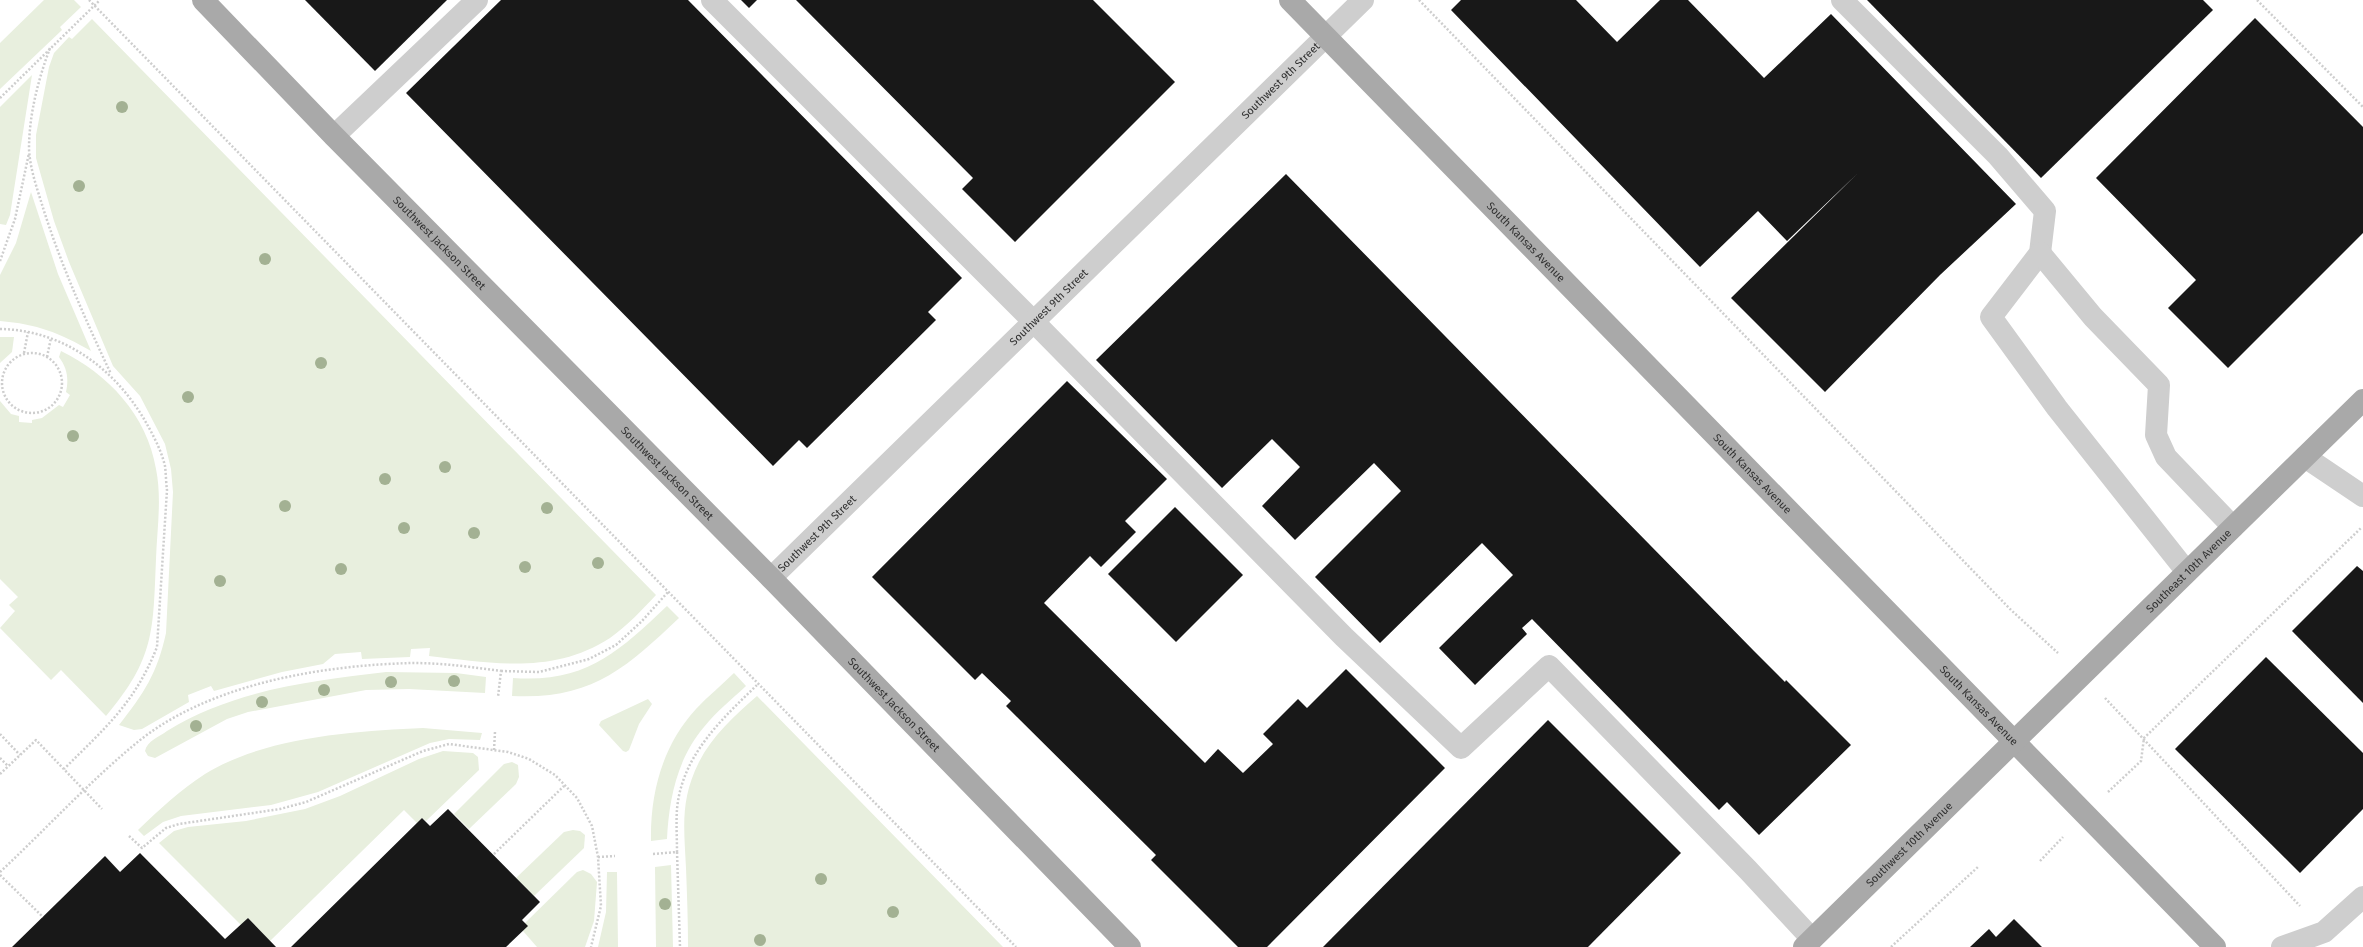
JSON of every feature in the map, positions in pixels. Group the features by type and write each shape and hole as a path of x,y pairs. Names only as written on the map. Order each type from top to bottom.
{"main road":[{"name":"Southwest Jackson Street","path":"203,0 334,136 771,578 1130,947"},
{"name":"South Kansas Avenue","path":"1290,0 1327,36 2214,947"},
{"name":"Southeast 10th Avenue","path":"2014,741 2363,400"},
{"name":"Southwest 10th Avenue","path":"1808,943 2014,741"}],"street":[{"path":"334,136 477,0"},
{"path":"712,0 1034,322 1344,637 1461,748 1549,666 1748,870 1808,943"},
{"name":"Southwest 9th Street","path":"771,578 1363,0"},
{"path":"1842,0 1998,156 2045,211 2040,253 1991,317 2057,408 2187,572"},
{"path":"2040,253 2093,317 2159,385 2156,434 2166,457 2233,527"},
{"path":"2305,457 2363,496"},
{"path":"2282,947 2324,932 2363,897"}],"path":[{"path":"89,0 1016,947"},
{"path":"0,98 100,0"},
{"path":"1419,0 2011,610 2082,675 2144,738 2324,932"},
{"path":"2258,0 2363,107"},
{"path":"0,261 16,219 29,151 34,102 50,48"},
{"path":"29,151 34,176 56,248 112,376"},
{"path":"0,329 28,332 51,338 75,349 104,368 122,387 151,430 165,466 167,490 160,626 157,647 148,670 134,695 112,721 64,769"},
{"path":"24,353 28,332"},
{"path":"48,357 51,338"},
{"path":"35,352 48,357 58,368 62,378 58,397 53,406 44,411 24,413 7,402 1,383 2,373 15,357 24,353 35,352"},
{"path":"2040,862 2084,814 2141,761 2144,738 2363,526"},
{"path":"43,916 0,873 134,744 183,712 255,685 314,673 406,664 453,665 501,671 539,672 589,659 616,644 642,621 668,592"},
{"path":"498,697 501,671"},
{"path":"680,947 677,808 683,780 694,756 708,735 758,684"},
{"path":"494,750 495,732"},
{"path":"0,734 20,755"},
{"path":"0,774 36,740 102,809"},
{"path":"129,836 142,848 166,828 179,824 272,810 306,802 424,751 449,744 494,750 529,758 555,775 577,798 592,826 598,856 601,906 591,947"},
{"path":"0,758 8,766"},
{"path":"494,854 564,786"},
{"path":"653,854 677,852"},
{"path":"598,856 615,856"},
{"path":"1891,947 1979,866"}],"green space":[{"path":"44,0 74,0 81,7 60,27 62,30 0,89 0,43"},
{"path":"92,19 656,595 640,612 610,638 588,650 567,657 544,662 522,664 499,663 429,656 430,648 411,649 410,657 362,659 361,652 335,654 323,664 282,672 214,691 211,686 188,695 189,702 142,729 134,730 119,725 136,703 154,672 166,633 173,492 171,469 165,444 140,396 113,366 69,262 54,221 36,158 36,135 49,67 54,53 69,37 72,39"},
{"path":"32,75 10,215 6,225 0,224 0,107"},
{"path":"31,192 58,274 91,351 48,330 25,324 0,321 0,275 16,243"},
{"path":"0,337 14,337 12,352 0,363"},
{"path":"61,351 78,360 94,372 123,398 144,431 151,449 158,480 159,514 152,625 143,660 122,696 106,716 61,670 51,680 0,628 15,611 9,605 18,597 0,579 0,401 11,414 19,416 19,422 32,423 32,420 42,418 59,405 63,407 70,395 66,392 66,369 59,357"},
{"path":"667,606 679,618 641,652 605,678 585,687 564,693 540,696 512,696 513,678 539,678 561,675 581,670 599,662 632,638"},
{"path":"386,672 456,673 486,677 485,693 409,689 366,690 248,712 227,719 155,758 148,756 145,751 148,744 192,717 245,697 329,679"},
{"path":"734,673 746,686 704,727 687,752 672,794 667,839 651,841 651,823 656,787 667,754 675,738 696,709"},
{"path":"757,696 1003,947 688,947 684,826 686,801 689,789 699,762 710,743 732,718"},
{"path":"648,699 652,704 639,724 629,750 626,752 623,751 599,725 601,721"},
{"path":"423,728 482,733 480,740 449,739 430,743 318,792 271,805 181,816 163,822 144,836 138,830 178,793 205,774 229,762 255,752 282,744 311,738 368,731"},
{"path":"443,751 473,753 478,757 479,770 426,821 422,818 417,823 404,810 270,941 248,918 241,925 159,843 174,831 188,827 246,821 305,809 340,796 419,759"},
{"path":"512,762 518,765 519,777 516,784 469,829 454,814 504,764"},
{"path":"573,830 580,831 585,835 584,848 534,896 516,878 564,832"},
{"path":"671,865 673,947 656,947 655,867"},
{"path":"583,870 591,874 597,882 594,921 585,947 537,947 523,931 525,923 577,872"},
{"path":"607,872 617,872 618,947 598,947 606,912"}],"building":[{"path":"305,0 447,0 375,71"},
{"path":"501,0 688,0 962,278 928,312 936,320 807,448 799,440 773,466 406,93"},
{"path":"741,0 757,0 749,8"},
{"path":"796,0 1093,0 1175,82 1015,242 962,189 973,178"},
{"path":"1461,0 1576,0 1617,42 1660,0 1688,0 1764,78 1831,14 2016,204 1940,275 1825,392 1731,298 1858,173 1787,241 1758,211 1700,267 1451,10"},
{"path":"1867,0 2203,0 2213,10 2041,178"},
{"path":"2255,18 2363,127 2363,233 2228,368 2168,308 2196,280 2096,178"},
{"path":"1286,174 1754,651 1785,682 1786,680 1851,745 1759,835 1727,802 1719,810 1532,619 1522,628 1527,634 1475,685 1439,648 1513,575 1482,543 1380,643 1315,577 1401,491 1374,463 1295,540 1262,506 1300,467 1272,439 1222,488 1096,360"},
{"path":"1067,381 1167,479 1125,521 1136,532 1101,567 1090,556 1044,603 1205,763 1218,749 1243,773 1273,744 1263,734 1298,699 1307,708 1346,669 1445,768 1267,947 1238,947 1151,860 1156,855 1006,706 1011,701 982,673 975,680 872,577"},
{"path":"1175,507 1243,575 1176,642 1108,574"},
{"path":"2357,566 2363,571 2363,703 2292,631"},
{"path":"2266,657 2363,753 2363,809 2300,873 2175,749"},
{"path":"1548,720 1681,853 1588,947 1323,947"},
{"path":"448,809 540,902 522,920 528,926 506,947 291,947 422,818 430,826"},
{"path":"140,853 225,939 248,918 276,947 12,947 105,856 120,872"},
{"path":"2014,919 2042,947 1970,947 1989,929 1996,937"}]}
